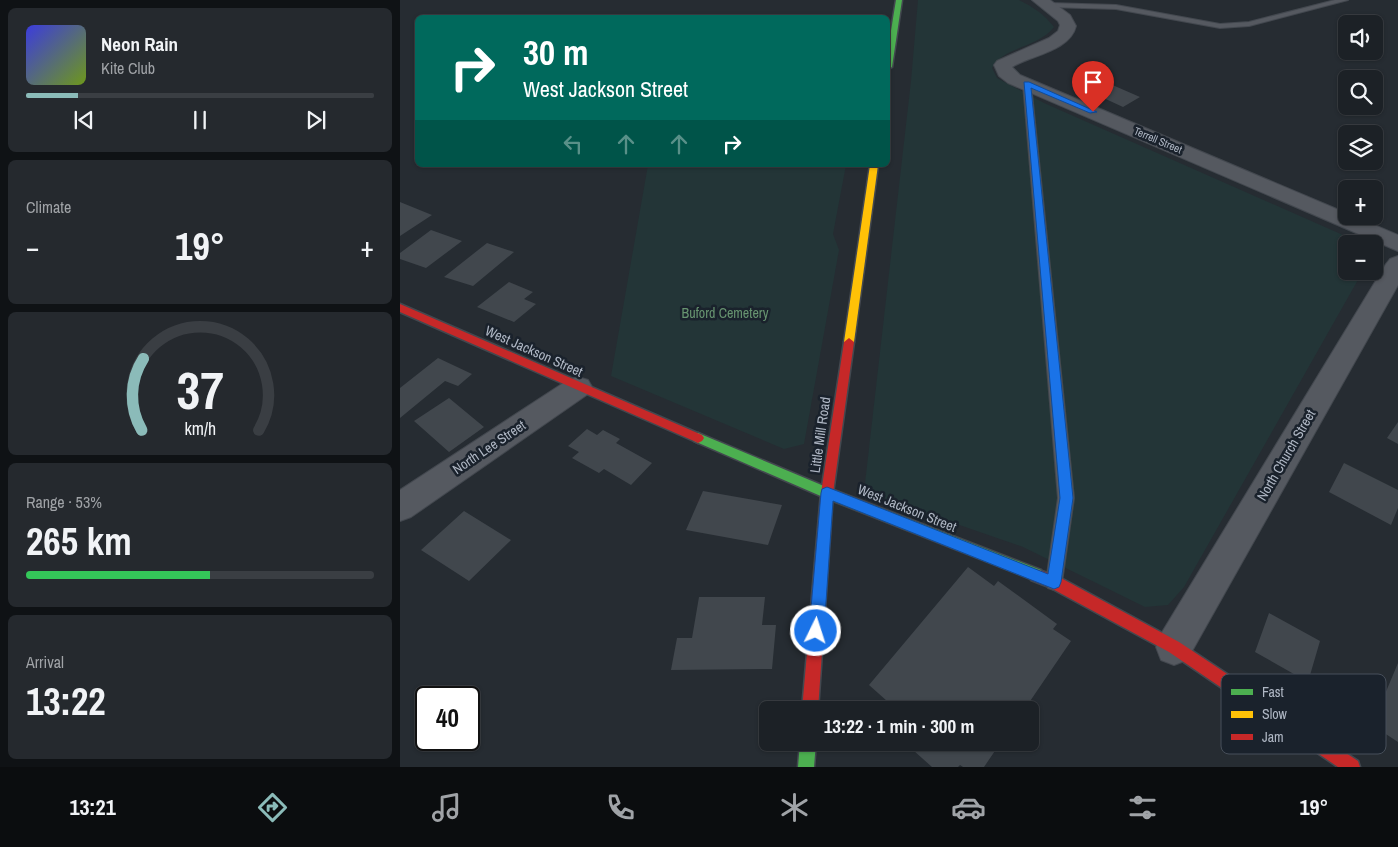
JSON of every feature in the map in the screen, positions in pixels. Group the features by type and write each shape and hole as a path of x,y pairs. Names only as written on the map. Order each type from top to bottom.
{"street":[{"path":"890,54 899,0"},
{"name":"Terrell Street","path":"1044,3 1064,18 1068,25 1066,33 1056,40 1011,59 1003,65 1005,72 1027,84 1398,244"},
{"name":"Little Mill Road","path":"811,701 827,493 874,167"},
{"name":"North Church Street","path":"1174,646 1398,264"},
{"name":"West Jackson Street","path":"400,308 578,387 827,493 1054,582 1174,646 1221,678"},
{"name":"North Lee Street","path":"400,507 578,387"},
{"path":"806,767 807,751"},
{"name":"West Jackson Street","path":"1333,754 1352,767"}],"lane":[{"path":"1044,3 1116,7 1200,24 1220,26 1249,24 1344,0"},
{"path":"1027,84 1066,498 1054,582"}],"green space":[{"path":"918,0 1019,0 1042,15 1054,27 1039,39 1012,51 997,61 992,68 997,78 1044,103 1343,235 1338,235 1338,280 1358,280 1184,587 1168,605 1145,607 1023,547 864,492 911,81"},
{"name":"Buford Cemetery","path":"648,167 846,167 833,234 839,250 804,444 784,449 611,376"}],"building":[{"path":"1101,80 1140,97 1123,107 1084,89"},
{"path":"400,202 432,215 400,236"},
{"path":"431,230 462,241 426,268 400,259 400,253"},
{"path":"487,243 514,252 473,286 444,277"},
{"path":"509,282 533,292 524,299 536,304 514,322 477,307"},
{"path":"438,358 472,374 458,386 445,381 400,418 400,388"},
{"path":"449,398 484,427 449,452 414,421"},
{"path":"1398,422 1398,444 1387,438"},
{"path":"587,429 597,435 603,430 620,439 616,443 652,463 631,485 604,469 599,473 572,458 579,452 568,446"},
{"path":"1344,463 1398,490 1398,508 1391,525 1329,492"},
{"path":"703,491 782,505 768,545 686,530"},
{"path":"464,511 511,540 469,581 421,550"},
{"path":"968,567 994,586 998,581 1057,624 1053,629 1071,641 1030,701 887,701 869,685"},
{"path":"699,597 765,597 762,625 776,625 772,669 671,670 677,638 692,638"},
{"path":"1269,613 1320,641 1310,674 1294,674 1255,652"},
{"path":"1398,663 1398,742 1386,734 1386,692"},
{"path":"914,751 995,751 984,767 963,767 960,765 958,767 932,767"}],"traffic: fast":[{"path":"890,55 899,0"},
{"path":"698,438 827,493 1036,575"},
{"path":"806,767 807,751"}],"traffic: slow":[{"path":"849,342 874,167"}],"traffic: jam":[{"path":"400,308 698,438"},
{"path":"811,701 827,493 849,342"},
{"path":"1036,575 1054,582 1174,647 1221,679"},
{"path":"1333,754 1352,767"}],"route":[{"path":"816,631 827,493 1054,582 1066,498 1027,84 1093,112"}]}
